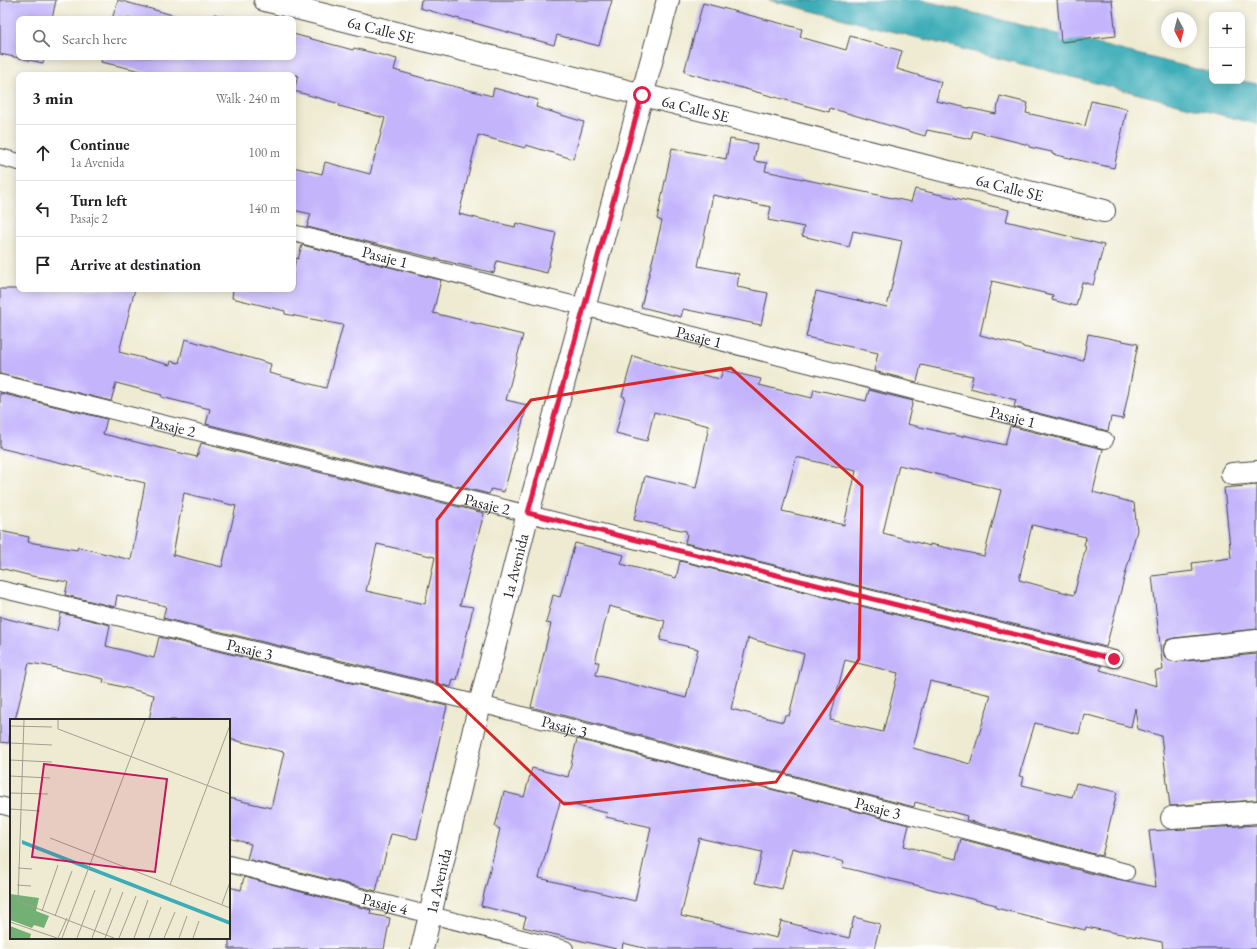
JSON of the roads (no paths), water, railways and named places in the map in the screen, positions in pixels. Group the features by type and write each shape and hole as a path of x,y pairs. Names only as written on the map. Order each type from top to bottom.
{"street":[{"name":"6a Calle SE","path":"265,0 1104,211"},
{"name":"1a Avenida","path":"422,949 480,704 528,513 668,0"},
{"path":"1232,474 1257,472"},
{"path":"1175,650 1257,641"},
{"path":"1172,818 1257,812"}],"lane":[{"path":"0,157 16,161"},
{"name":"Pasaje 1","path":"296,234 1105,440"},
{"name":"Pasaje 2","path":"0,383 1114,659"},
{"name":"Pasaje 3","path":"0,589 480,704 1126,872"},
{"path":"0,805 10,808"},
{"name":"Pasaje 4","path":"230,864 565,949"}],"water":[{"path":"769,0 922,0 1209,72 1209,84 1245,84 1245,82 1257,84 1257,124"}]}
